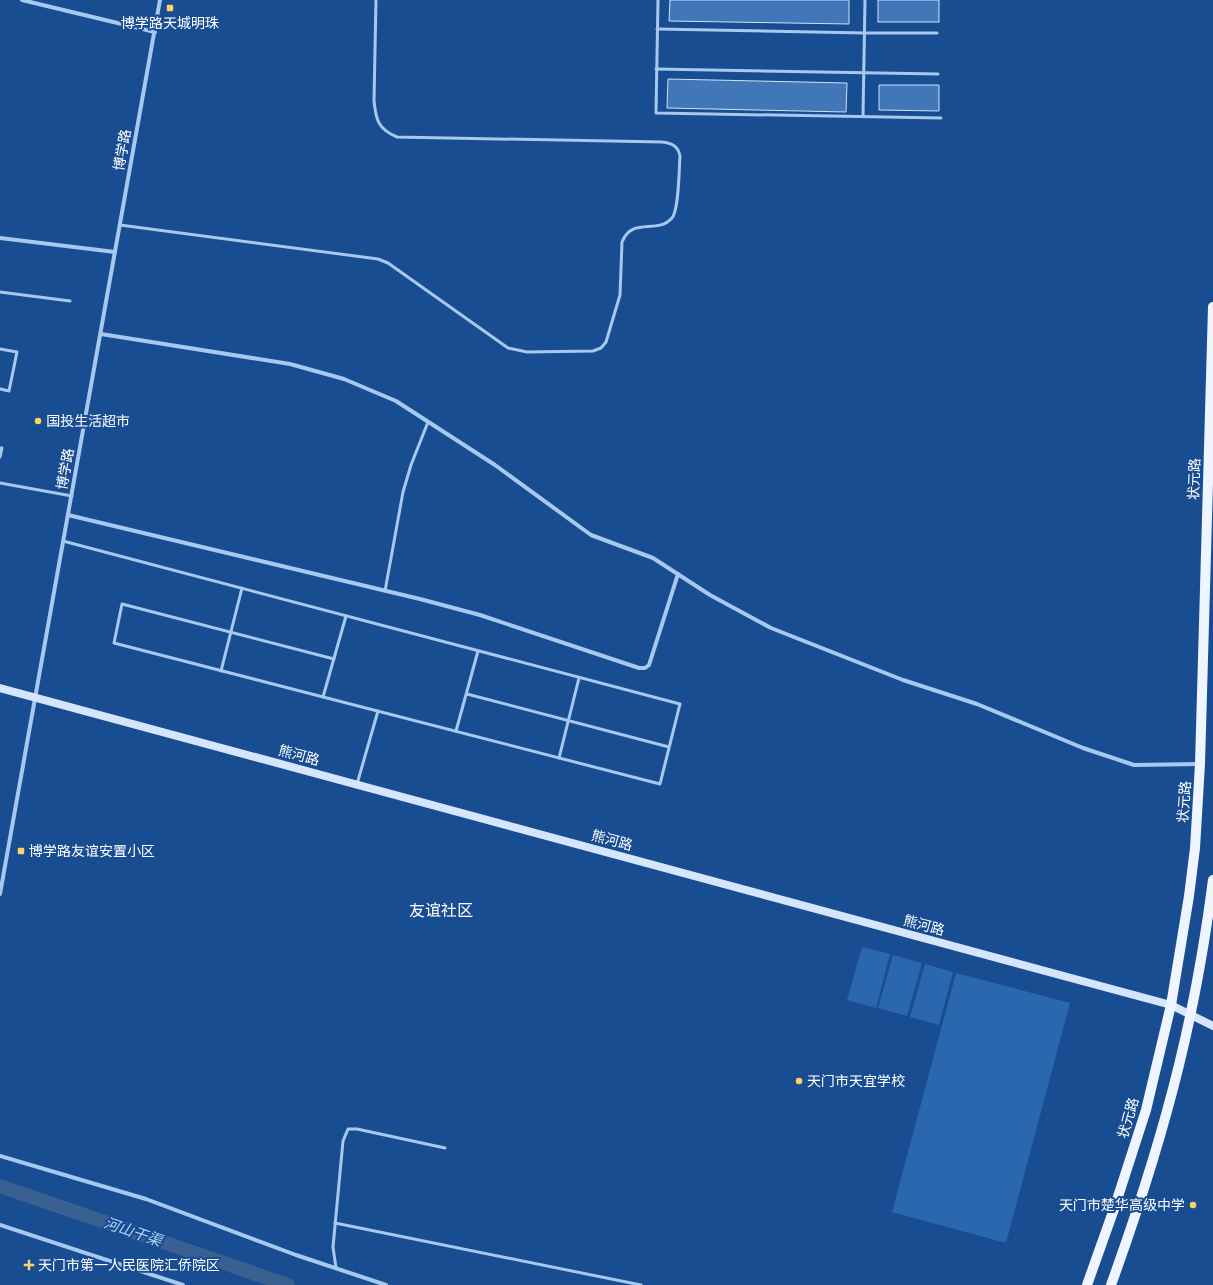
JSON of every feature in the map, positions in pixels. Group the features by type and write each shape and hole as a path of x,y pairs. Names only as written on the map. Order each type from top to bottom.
{"main road":[{"name":"状元路","path":"1087,1285 1132,1156 1146,1110 1171,1005 1189,896 1200,764 1213,307"},
{"path":"1111,1285 1131,1230 1162,1128 1179,1064 1197,981 1213,880"}],"street":[{"path":"22,0 155,32"},
{"name":"博学路","path":"0,894 160,0"},
{"path":"0,238 115,252"},
{"path":"100,334 290,364 344,379 396,401 495,465 591,535 653,558 710,595 771,628 903,680 977,704 1083,748 1134,765 1200,764"},
{"path":"68,515 480,615 640,668 645,668 649,665 678,574"},
{"name":"熊河路","path":"0,688 1171,1005 1213,1026"},
{"path":"0,1156 146,1199 296,1255 386,1285"},
{"path":"0,1225 183,1285"}],"lane":[{"path":"120,225 378,259 388,263 508,348 527,352 593,351 601,348 606,342 620,295 622,242 625,234 638,227 662,224 672,218 677,204 680,156 679,150 670,143 662,142 397,137 388,133 380,126 376,116 374,101 376,0"},
{"path":"658,0 656,113 941,118"},
{"path":"863,116 865,0"},
{"path":"657,29 937,33"},
{"path":"656,69 938,74"},
{"path":"0,292 70,301"},
{"path":"0,349 16,352 9,391 0,389"},
{"path":"385,591 403,492 410,465 428,422"},
{"path":"0,448 2,448 0,457"},
{"path":"0,483 72,496"},
{"path":"63,541 680,704 660,784 114,643 122,604 334,659"},
{"path":"221,671 242,588"},
{"path":"324,697 346,616"},
{"path":"456,731 478,651"},
{"path":"559,758 579,678"},
{"path":"466,694 669,747"},
{"path":"357,784 378,711"},
{"path":"336,1268 333,1247 335,1223 343,1141 348,1128 358,1128 444,1148"},
{"path":"335,1223 641,1285"}],"shaded area":[{"path":"862,947 890,954 876,1008 847,1000"},
{"path":"893,955 922,963 907,1016 878,1008"},
{"path":"925,964 953,972 939,1025 910,1017"},
{"path":"956,973 1070,1003 1006,1243 892,1212"}],"building":[{"path":"670,0 849,0 849,24 669,21"},
{"path":"878,0 939,0 939,22 878,22"},
{"path":"668,79 847,83 846,112 667,108"},
{"path":"879,85 939,85 939,111 879,110"}],"waterway":[{"name":"河山干渠","path":"0,1186 288,1285"}],"place":[{"name":"博学路天城明珠","path":"170,8"},
{"name":"国投生活超市","path":"38,421"},
{"name":"博学路友谊安置小区","path":"21,851"},
{"name":"天门市天宜学校","path":"799,1081"},
{"name":"天门市楚华高级中学","path":"1193,1205"},
{"name":"天门市第一人民医院汇侨院区","path":"29,1265"}],"district":[{"name":"友谊社区","path":"441,910"}]}
